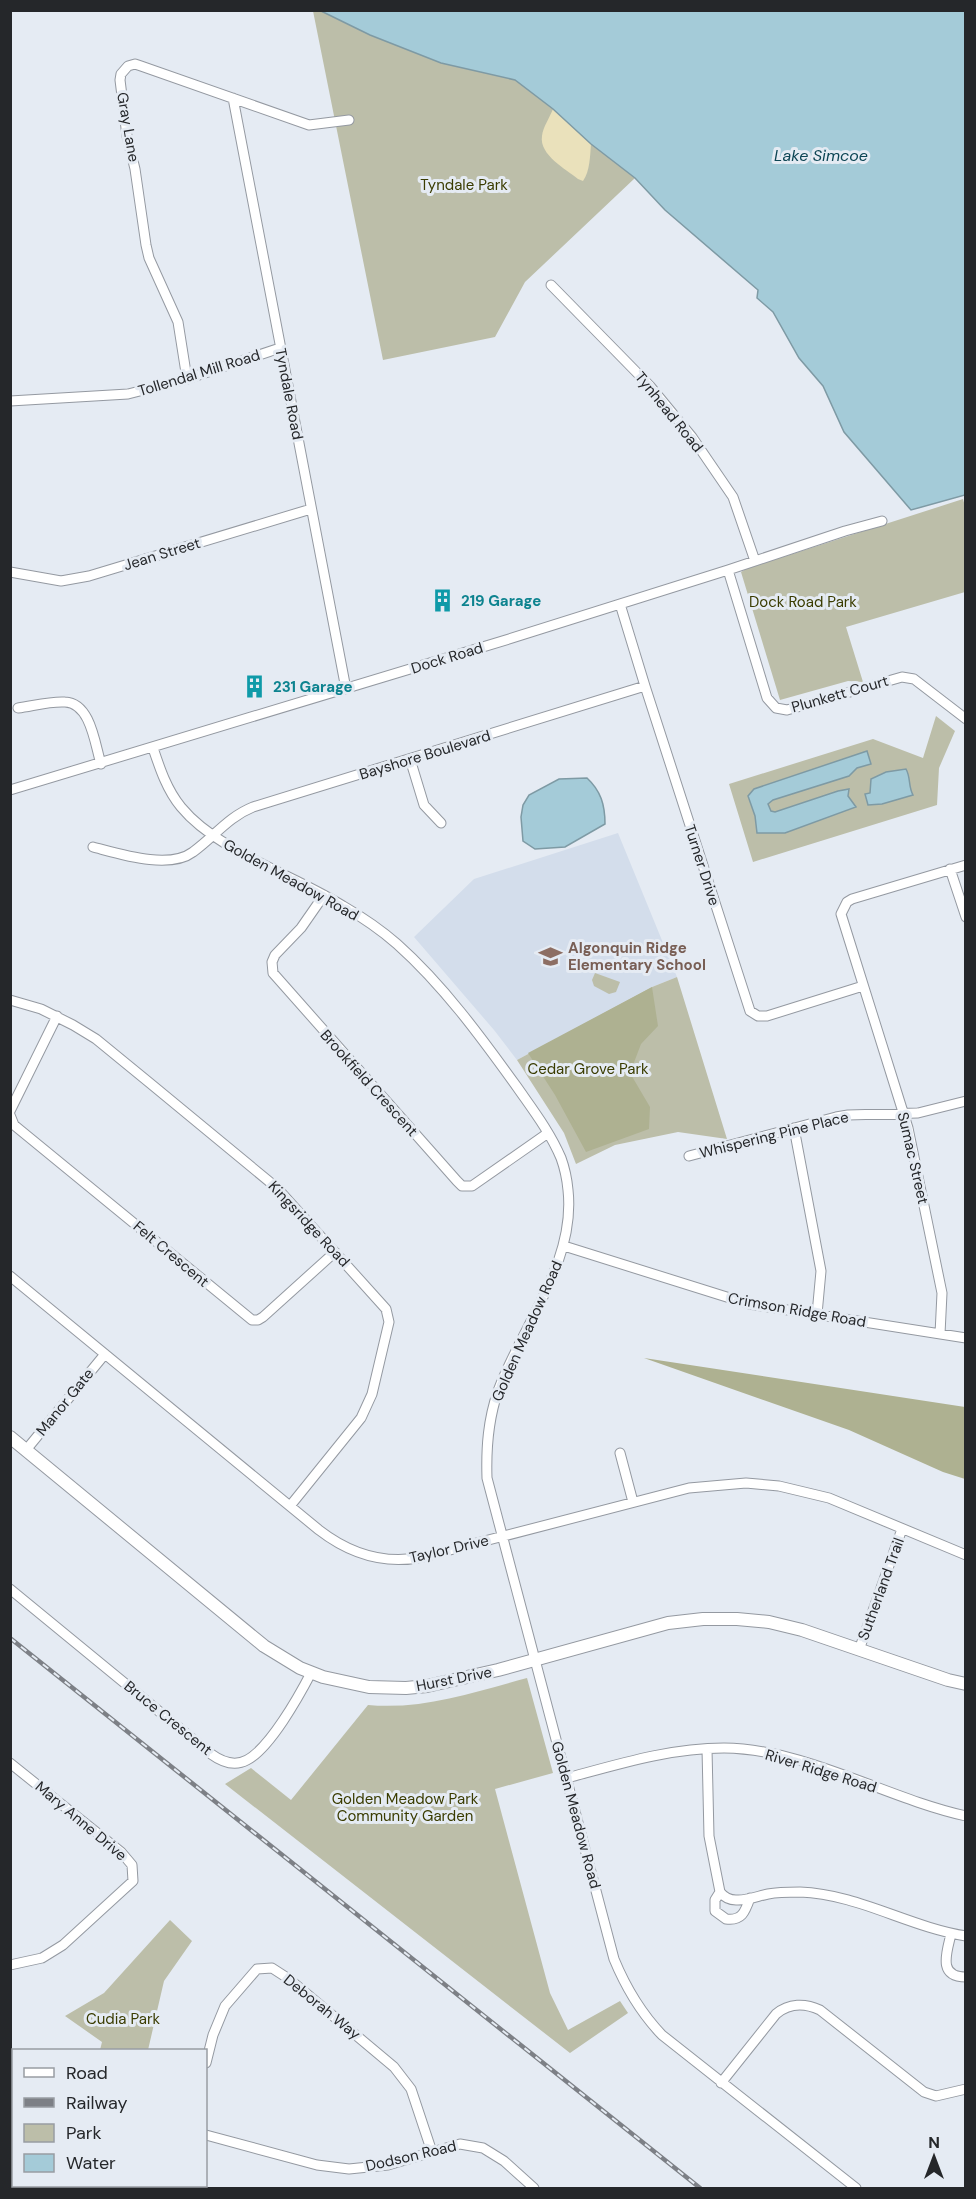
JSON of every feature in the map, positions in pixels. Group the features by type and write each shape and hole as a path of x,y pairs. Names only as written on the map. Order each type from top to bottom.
{"street":[{"name":"Gray Lane","path":"187,379 178,322 149,258 146,245 120,80 124,69 135,64 309,125 349,120"},
{"name":"Tyndale Road","path":"233,98 346,689"},
{"name":"Tynhead Road","path":"551,285 650,386 692,437 733,496 755,561"},
{"name":"Tollendal Mill Road","path":"10,401 128,394 187,379 280,348"},
{"name":"Jean Street","path":"10,572 61,581 89,576 311,509"},
{"name":"Dock Road","path":"10,790 346,689 882,521"},
{"name":"Plunkett Court","path":"728,570 767,698 776,708 787,710 902,677 909,677 966,718"},
{"name":"Turner Drive","path":"620,604 750,1011 758,1017 767,1016 863,986"},
{"name":"Bayshore Boulevard","path":"93,847 132,856 174,860 193,852 235,816 253,807 645,686"},
{"path":"18,708 66,702 78,706 86,716 101,764"},
{"name":"Golden Meadow Road","path":"153,748 164,778 176,799 211,836 344,906 386,935 419,966 481,1037 548,1133 564,1168 568,1190 569,1217 564,1246 500,1388 489,1424 486,1445 487,1478 614,1959 625,1985 657,2030 856,2188"},
{"path":"410,759 424,805 441,823"},
{"path":"966,865 950,869 966,917"},
{"name":"Sumac Street","path":"940,1334 942,1293 911,1138 841,914 847,902 950,869"},
{"name":"Brookfield Crescent","path":"324,895 301,928 275,955 272,962 273,973 457,1181 468,1187 472,1186 548,1133"},
{"name":"Kingsridge Road","path":"10,1000 57,1016 96,1039 277,1188 386,1310 388,1322 372,1394 361,1418 290,1506"},
{"name":"Felt Crescent","path":"57,1016 10,1113 14,1125 252,1320 263,1317 335,1252"},
{"name":"Whispering Pine Place","path":"689,1156 848,1115 918,1113 966,1101"},
{"path":"794,1128 820,1260 821,1278 817,1314"},
{"name":"Crimson Ridge Road","path":"564,1246 733,1300 966,1338"},
{"name":"Taylor Drive","path":"10,1276 290,1506 340,1545 353,1551 382,1559 410,1560 699,1486 731,1483 779,1486 822,1496 966,1555"},
{"name":"Manor Gate","path":"26,1450 105,1354"},
{"name":"Hurst Drive","path":"10,1437 264,1646 310,1673 336,1681 369,1687 406,1688 438,1683 534,1660 668,1623 712,1618 751,1620 786,1626 966,1684"},
{"path":"620,1453 633,1502"},
{"name":"Sutherland Trail","path":"859,1650 903,1529"},
{"name":"Bruce Crescent","path":"10,1589 212,1754 231,1764 246,1761 258,1751 291,1711 310,1673"},
{"path":"707,1749 710,1836 720,1893 715,1900 716,1911 726,1919 740,1918 750,1898"},
{"name":"River Ridge Road","path":"567,1778 657,1755 707,1749 752,1750 784,1756 966,1816"},
{"name":"Mary Anne Drive","path":"10,1763 121,1852 132,1865 133,1881 63,1945 42,1958 10,1965"},
{"path":"720,1893 729,1899 736,1900 781,1892 831,1895 951,1934 966,1936"},
{"path":"951,1934 946,1966 956,1976 966,1977"},
{"name":"Deborah Way","path":"207,2059 225,2006 257,1969 272,1968 289,1979 394,2067 411,2089 432,2152"},
{"path":"721,2083 776,2014 787,2007 805,2005 820,2010 924,2092 936,2096 966,2089"},
{"name":"Dodson Road","path":"207,2135 317,2165 349,2169 388,2164 460,2144 483,2148 504,2161 534,2188"}],"shaded area":[{"name":"Algonquin Ridge Elementary School","path":"618,833 677,977 652,987 517,1060 414,937 474,879"}],"green space":[{"name":"Tyndale Park","path":"313,11 321,11 370,35 441,63 515,80 635,178 525,282 495,337 383,360"},
{"name":"Dock Road Park","path":"963,499 966,510 965,592 846,627 863,682 848,681 780,700 741,572"},
{"path":"936,716 955,731 939,768 937,805 753,862 729,784 873,739 923,758"},
{"path":"595,973 620,982 616,992 609,994 594,986 592,980"},
{"path":"677,977 727,1139 678,1132 615,1145 576,1164 564,1133 517,1060 652,987"},
{"name":"Cedar Grove Park","path":"652,987 658,1026 641,1044 630,1073 650,1107 649,1129 586,1152 555,1095 528,1053"},
{"path":"644,1358 965,1407 965,1479 943,1472 849,1430"},
{"name":"Golden Meadow Park Community Garden","path":"527,1678 553,1773 495,1789 550,1993 568,2030 620,2001 628,2013 570,2053 225,1784 251,1768 291,1800 368,1705 409,1705 449,1699"},
{"name":"Cudia Park","path":"170,1920 192,1941 164,1981 148,2049 100,2049 102,2042 65,2016 104,1993"}],"sand":[{"path":"553,109 591,144 588,168 583,181 549,155 542,143 545,126"}],"water":[{"name":"Lake Simcoe","path":"321,11 965,11 965,495 911,510 844,432 823,386 799,358 773,312 757,298 758,290 665,210 635,178 515,80 441,63 370,35"},
{"path":"867,751 871,764 857,768 849,776 773,800 768,804 771,811 775,812 849,789 848,796 856,807 785,833 757,833 755,816 748,796 754,789"},
{"path":"906,769 913,795 882,804 868,805 865,794 870,793 871,779 886,772"},
{"path":"587,778 596,788 601,799 605,824 565,847 535,849 523,841 521,817 523,805 529,795 559,779"}],"railway":[{"path":"10,1638 700,2188"}],"place":[{"name":"219 Garage","path":"443,601"},
{"name":"231 Garage","path":"255,687"},
{"name":"Algonquin Ridge Elementary School","path":"550,957"}]}
